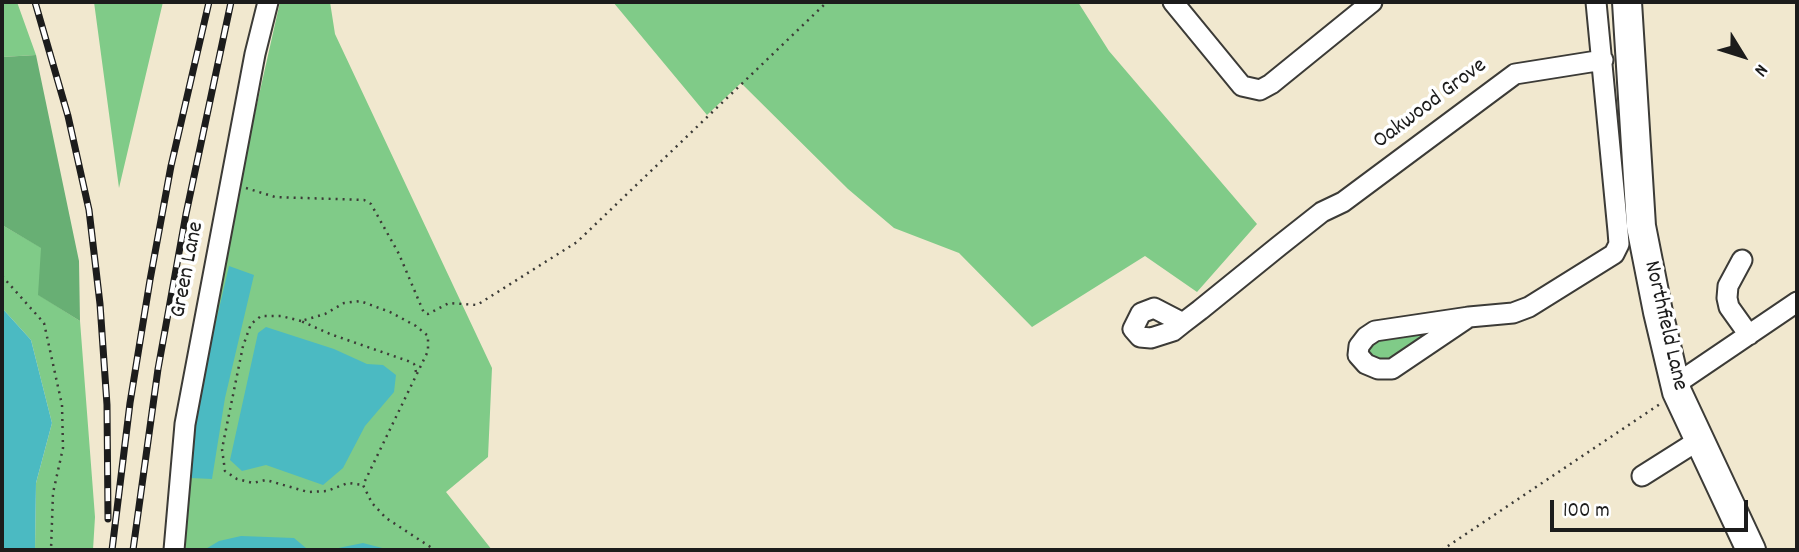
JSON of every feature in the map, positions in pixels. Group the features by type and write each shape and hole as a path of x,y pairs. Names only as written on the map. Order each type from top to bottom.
{"highway":[{"name":"Northfield Lane","path":"1627,2 1619,90 1658,312 1676,388 1751,550"}],"street":[{"name":"Green Lane","path":"174,550 185,424 255,54 268,2"},
{"path":"1173,2 1242,86 1260,90 1271,84 1371,2"},
{"name":"Northfield Lane","path":"1469,317 1513,313 1529,307 1614,254 1619,244 1619,90 1603,60 1596,2"},
{"name":"Oakwood Grove","path":"1183,323 1322,212 1339,204 1514,74 1603,60"},
{"path":"1742,260 1728,286 1727,298 1729,307 1749,335"},
{"path":"1676,388 1797,302"},
{"path":"1469,317 1392,369 1378,369 1366,364 1358,355 1359,346 1375,331 1469,317"},
{"path":"1642,476 1699,440"}],"path":[{"path":"231,182 275,197 364,200 371,204 399,254 424,313 428,314 449,303 477,305 577,242 827,2"},
{"path":"2,276 44,323 62,405 63,448 52,493 51,550"},
{"path":"302,321 325,314 344,303 360,301 390,312 428,336 428,351 363,485"},
{"path":"363,485 348,483 327,491 307,492 266,480 253,483 237,479 225,471 222,449 243,346 251,324 261,316 281,316 302,321 330,334 408,361 414,364 416,372"},
{"path":"1442,550 1676,388"},
{"path":"363,485 372,503 386,518 435,550"}],"green space":[{"path":"2,2 17,2 36,55 2,57"},
{"path":"94,2 163,2 119,188"},
{"path":"280,2 330,2 335,34 492,368 488,457 446,492 492,550 185,550 195,412 241,175"},
{"path":"613,2 1078,2 1109,51 1257,224 1197,292 1145,256 1032,327 959,253 894,228 848,189 741,83 707,115"},
{"path":"36,55 79,261 80,321 38,295 41,248 2,225 2,57"},
{"path":"2,225 42,248 39,295 80,321 95,517 93,550 35,550 36,483 52,423 31,340 2,308"},
{"path":"1469,317 1378,369 1359,346 1366,337"}],"water":[{"path":"229,266 254,275 225,398 212,479 191,478 195,412"},
{"path":"2,308 31,340 52,423 36,483 35,550 2,550"},
{"path":"266,327 334,349 367,364 383,365 396,375 394,392 365,426 343,468 323,485 266,465 242,471 230,460 258,333"},
{"path":"241,536 294,538 306,548 315,550 204,550 219,541"},
{"path":"363,543 390,550 329,550 348,546"}],"railway":[{"path":"35,2 68,116 89,210 100,304 107,405 108,519"},
{"path":"112,550 130,403 150,280 171,166 209,2"},
{"path":"133,550 158,369 186,214 231,2"}]}
